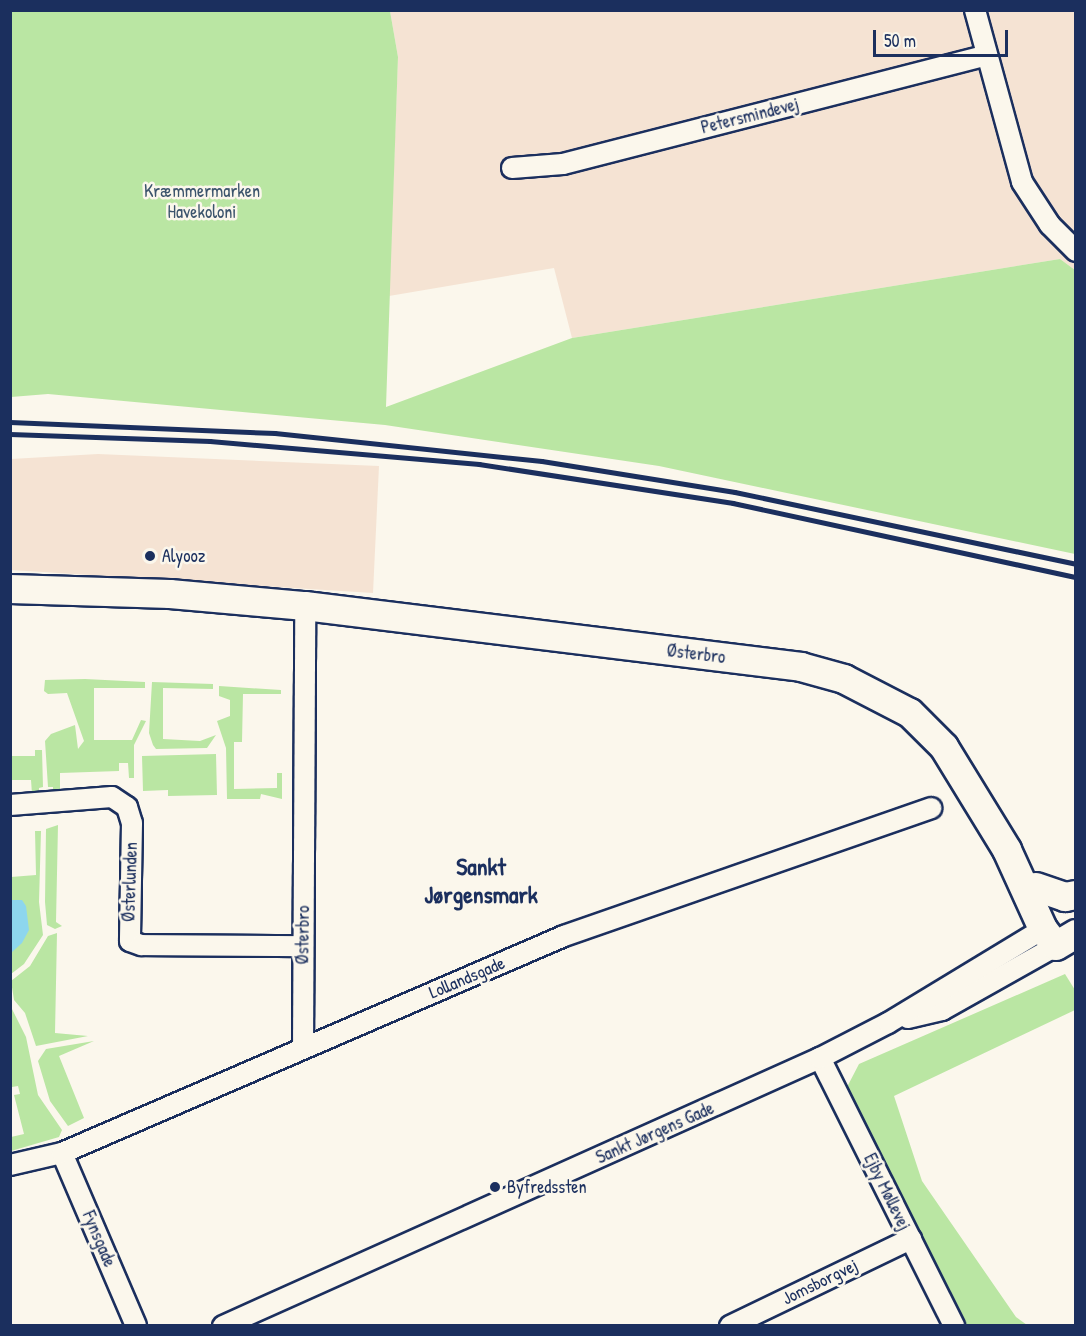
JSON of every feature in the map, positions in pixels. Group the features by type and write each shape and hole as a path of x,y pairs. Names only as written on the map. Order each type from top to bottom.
{"street":[{"path":"975,10 1022,182 1050,225 1076,251"},
{"name":"Petersmindevej","path":"512,168 563,164 986,55"},
{"name":"Østerbro","path":"10,589 170,594 305,606 801,667 844,679 910,713 944,747 1007,850 1062,929"},
{"name":"Østerbro","path":"303,1048 302,946 307,802 305,606"},
{"name":"Østerlunden","path":"10,805 112,797 127,807 132,823 130,941 141,945 302,946"},
{"name":"Lollandsgade","path":"10,1165 62,1153 564,936 931,808"},
{"name":"Østerbro","path":"1007,850 1026,869 1062,929"},
{"path":"1036,886 1065,897 1076,895"},
{"name":"Sankt Jørgens Gade","path":"223,1326 820,1058 888,1023 942,1010 1062,929"},
{"name":"Ejby Møllevej","path":"820,1058 954,1326"},
{"name":"Fynsgade","path":"62,1153 136,1326"},
{"name":"Jomsborgvej","path":"730,1326 911,1239"}],"shaded area":[{"path":"390,11 1075,11 1075,270 1060,259 572,338 554,268 389,296 398,57"},
{"path":"98,454 379,466 373,593 11,570 11,459"}],"green space":[{"name":"Kræmmermarken Havekoloni","path":"11,10 390,11 398,57 386,407 572,338 1060,259 1075,270 1075,554 659,466 385,425 48,394 11,397"},
{"path":"45,680 145,682 145,688 94,688 94,740 132,740 141,720 146,721 134,745 134,778 129,778 128,763 119,763 119,771 60,773 60,791 53,793 53,787 48,787 45,741 51,734 75,725 78,749 84,741 67,693 48,694 44,691"},
{"path":"152,682 213,684 213,689 163,688 163,739 200,741 216,735 207,748 156,749 149,733"},
{"path":"219,686 281,690 281,694 243,694 242,742 234,742 234,789 277,788 277,773 282,773 282,799 261,794 260,799 227,799 226,748 217,721 230,716 230,700 219,696"},
{"path":"35,750 42,750 43,787 39,788 39,793 32,794 31,780 11,780 11,756 35,756"},
{"path":"216,754 217,795 168,796 168,790 143,791 142,756"},
{"path":"58,825 56,922 62,926 55,929 47,925 46,829"},
{"path":"35,831 41,831 39,902 43,935 24,964 11,974 11,877 36,875"},
{"path":"57,933 55,1033 88,1036 36,1046 25,1013 14,1000 11,981 30,966 48,936"},
{"path":"1065,974 1075,990 1075,1010 894,1096 922,1181 1016,1317 1027,1325 965,1325 846,1089 859,1064"},
{"path":"11,1007 26,1037 38,1095 62,1130 59,1137 11,1151 11,1137 24,1134 14,1095 20,1094 18,1086 12,1087 11,1081"},
{"path":"94,1041 59,1056 84,1118 68,1126 50,1101 38,1061 46,1049"}],"water":[{"path":"11,900 22,900 26,906 29,930 22,943 11,953"}],"railway":[{"path":"10,422 275,433 542,461 735,492 1076,564"},
{"path":"10,434 210,441 479,464 733,503 1076,577"}],"place":[{"name":"Alyooz","path":"150,556"},
{"name":"Byfredssten","path":"495,1187"}],"district":[{"name":"Sankt Jørgensmark","path":"481,881"}]}
